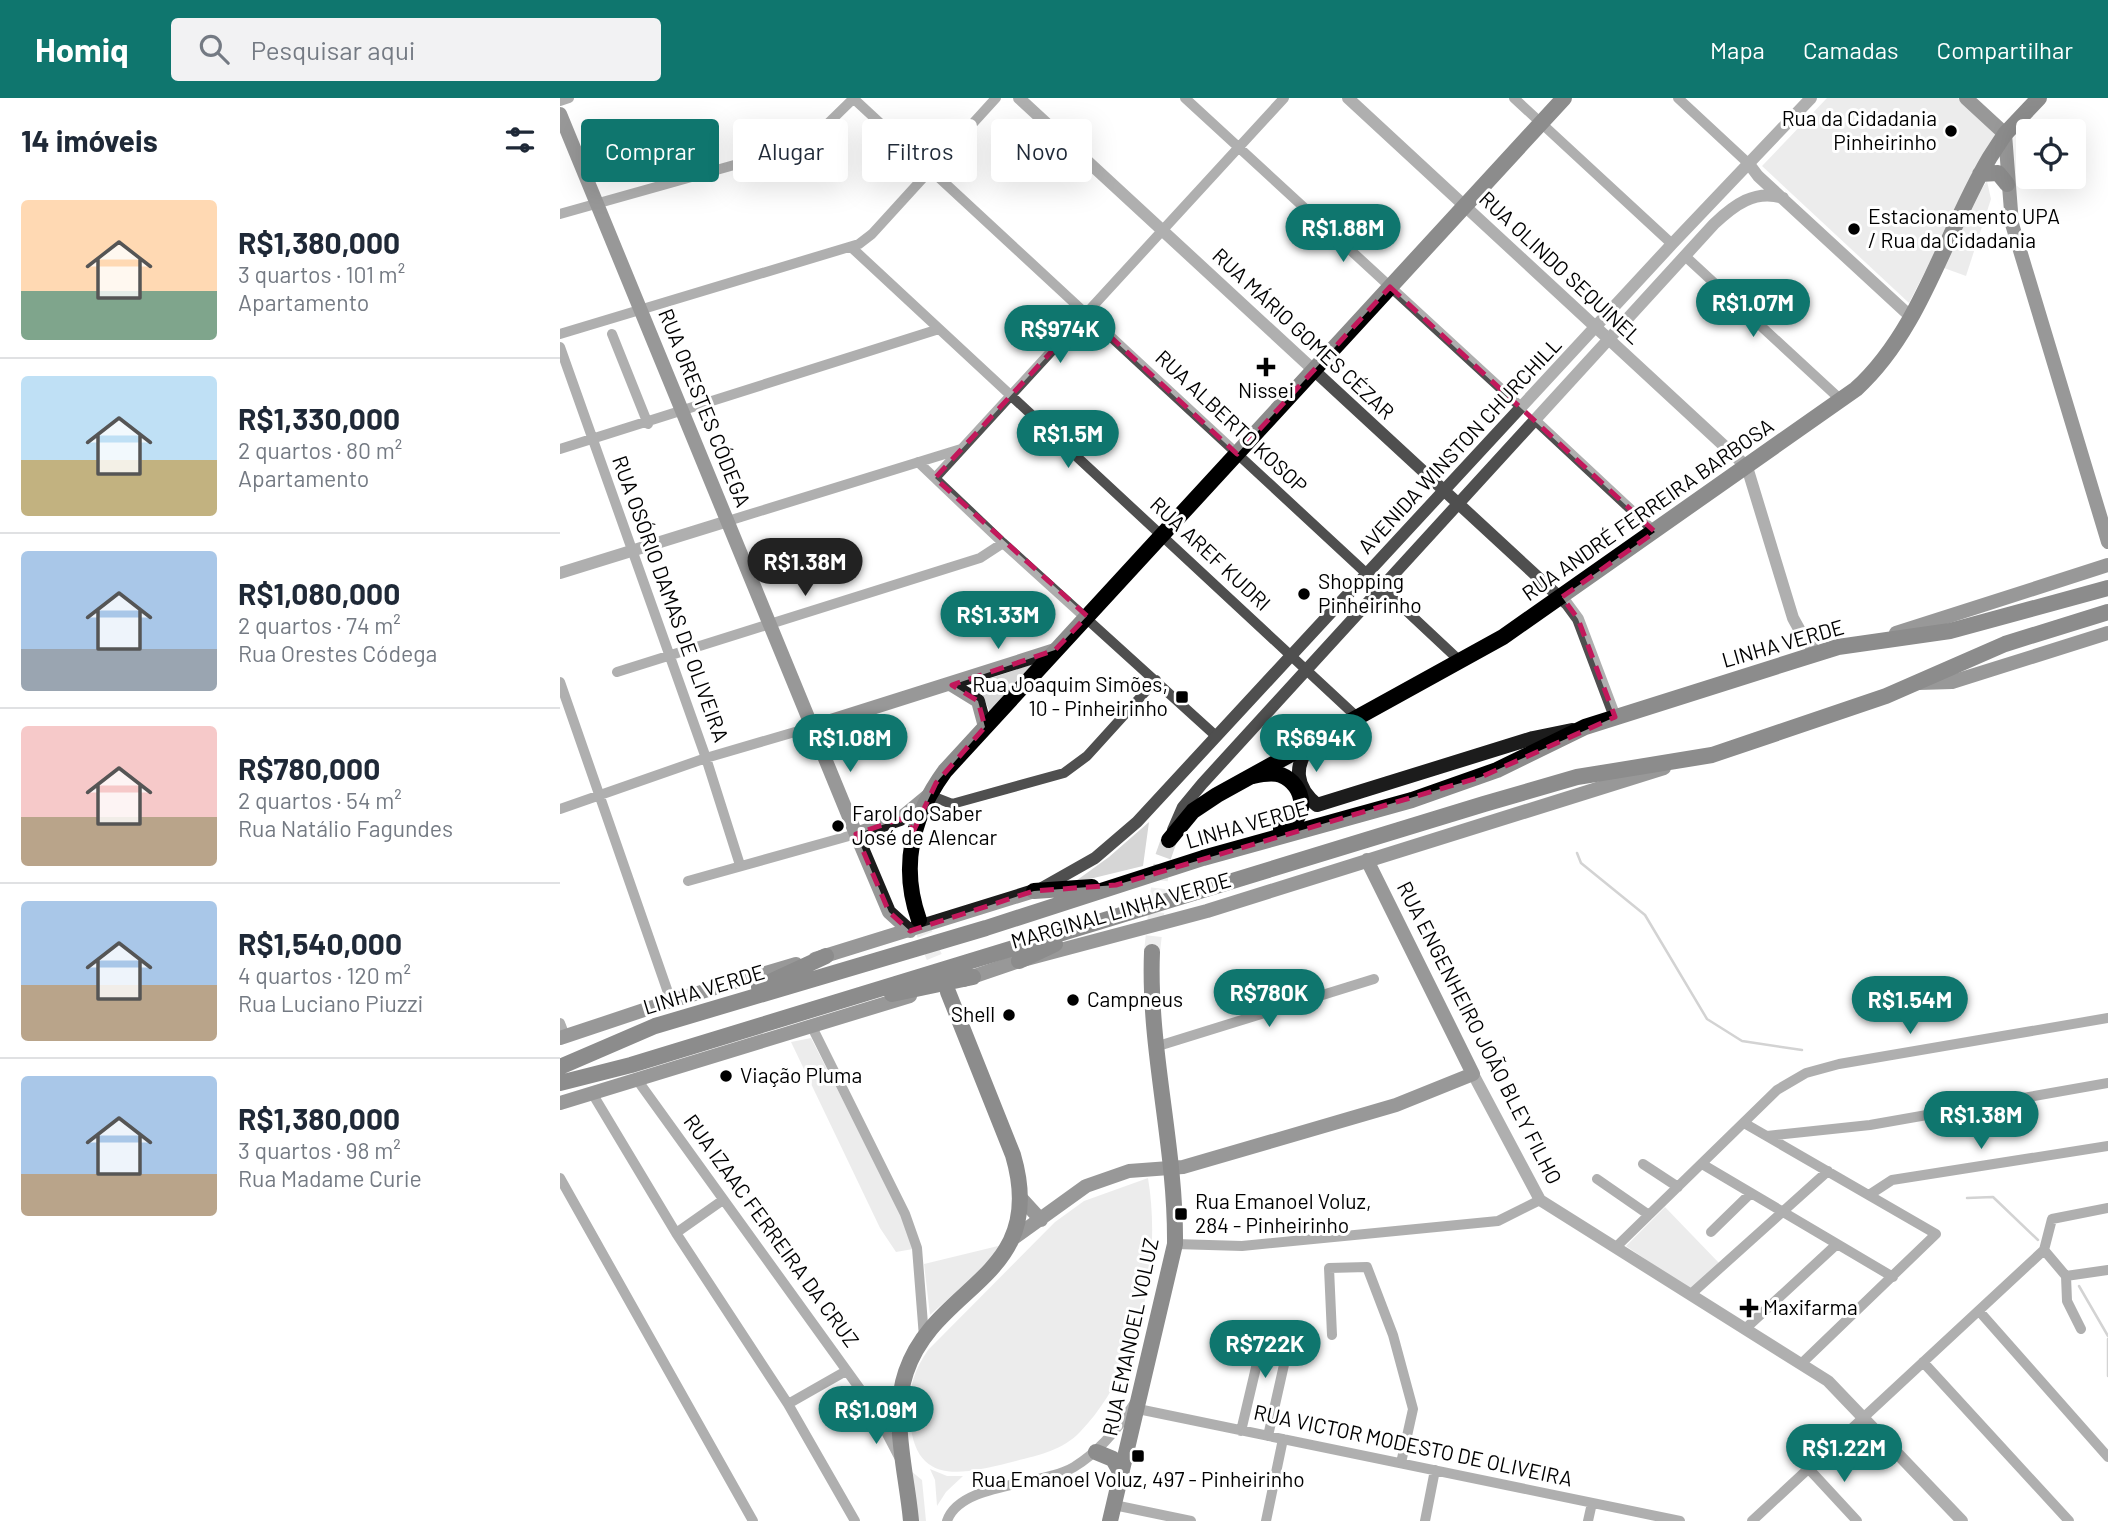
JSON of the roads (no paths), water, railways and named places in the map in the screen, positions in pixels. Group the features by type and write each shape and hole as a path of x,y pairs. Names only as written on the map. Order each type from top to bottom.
{"main road":[{"path":"915,925 910,877 914,831 929,795 953,761 1564,98"},
{"path":"1966,98 2005,134 2012,223 2108,541"},
{"name":"RUA ANDRÉ FERREIRA BARBOSA","path":"1169,840 1192,811 1461,662 1561,598 1841,400 1879,365 1980,174 2005,134 2039,98"},
{"name":"RUA ORESTES CÓDEGA","path":"560,114 889,912 887,938"},
{"path":"1980,174 1998,173 2007,184"},
{"path":"1874,640 2108,565"},
{"name":"LINHA VERDE","path":"560,1067 630,1035 986,928 1203,858 1458,785 1497,770 1585,727 1818,654 1874,640 1950,631 2108,588"},
{"path":"560,1083 631,1065 780,1017 1577,777 1693,760 1919,683 2005,644 2108,612"},
{"path":"1919,683 1952,682 2108,633"},
{"path":"812,727 953,685 1055,650"},
{"path":"953,685 978,701 985,727"},
{"path":"1311,744 1302,755 1297,769 1299,783 1306,796 1317,805 1533,737 1585,727"},
{"name":"MARGINAL LINHA VERDE","path":"560,1103 638,1082 1019,961 1207,911 1693,760"},
{"path":"1203,858 1214,851 1288,827 1299,818 1303,810 1290,780 1273,773 1253,776"},
{"path":"856,834 900,819 929,795"},
{"path":"900,819 914,831"},
{"name":"RUA ENGENHEIRO JOÃO BLEY FILHO","path":"1367,860 1473,1074"},
{"path":"1034,891 1116,885"},
{"name":"MARGINAL LINHA VERDE","path":"562,1032 887,938 915,925 1034,891"},
{"name":"RUA ORESTES CÓDEGA","path":"889,912 915,925"},
{"path":"1019,961 1098,923"},
{"name":"RUA EMANOEL VOLUZ","path":"1112,1513 1143,1390 1175,1244 1176,1201 1155,1047 1152,951"},
{"path":"691,1016 714,1002 757,988 826,956"},
{"path":"780,1017 973,977"},
{"path":"906,1471 900,1402 905,1374 924,1336 989,1274 1011,1240 1020,1197 1013,1155 948,992"},
{"path":"560,1055 592,1054"},
{"path":"1011,1240 1086,1186 1100,1180 1145,1168 1172,1168 1396,1105 1473,1074"},
{"path":"1020,1197 1041,1220"},
{"path":"873,1407 889,1412 900,1402"},
{"path":"1096,1452 1113,1459 1122,1475"},
{"name":"RUA IZAAC FERREIRA DA CRUZ","path":"906,1471 911,1521"}],"street":[{"path":"560,101 569,98"},
{"path":"560,214 798,146 817,135 853,98"},
{"name":"RUA ALBERTO KOSOP","path":"853,98 875,119"},
{"path":"977,119 996,98"},
{"name":"RUA MÁRIO GOMES CÉZAR","path":"1019,98 1561,598 1578,619 1615,717"},
{"path":"1185,98 1522,408"},
{"path":"935,478 1284,98"},
{"name":"RUA OLINDO SEQUINEL","path":"1348,98 1747,467"},
{"path":"1514,98 1672,244"},
{"path":"1678,98 1749,164 1758,176 1906,312"},
{"name":"AVENIDA WINSTON CHURCHILL","path":"1034,891 1076,870 1111,845 1291,656 1672,244 1811,98"},
{"path":"560,334 851,247 872,234 919,182"},
{"name":"RUA ALBERTO KOSOP","path":"943,182 1367,574"},
{"name":"AVENIDA WINSTON CHURCHILL","path":"1169,840 1191,796 1685,256 1732,209 1761,194 1783,198"},
{"name":"RUA AREF KUDRI","path":"851,247 1358,718"},
{"path":"1685,256 1841,400"},
{"path":"560,449 683,413 939,329"},
{"path":"612,334 648,424"},
{"name":"RUA OSÓRIO DAMAS DE OLIVEIRA","path":"560,347 706,758 740,865"},
{"path":"1536,421 1655,532"},
{"path":"560,573 962,449"},
{"path":"918,462 1216,736"},
{"path":"1747,467 1793,618 1818,654"},
{"path":"617,672 980,558 1003,543"},
{"path":"1382,588 1461,662"},
{"path":"929,795 952,804 1064,773 1087,756 1156,680"},
{"path":"560,682 671,1001"},
{"path":"560,809 706,758 812,727"},
{"path":"688,881 856,834"},
{"path":"1155,1047 1374,979"},
{"path":"1616,1247 1784,1085 1806,1073 1839,1064 2108,1018"},
{"path":"812,1027 905,1214 917,1248 924,1336"},
{"name":"RUA ENGENHEIRO JOÃO BLEY FILHO","path":"1473,1074 1540,1200 1828,1381 1865,1416 1962,1521"},
{"name":"RUA IZAAC FERREIRA DA CRUZ","path":"638,1082 873,1407 906,1471"},
{"path":"1767,1136 1870,1125 2108,1083"},
{"path":"592,1093 676,1233 788,1405 855,1521"},
{"path":"1744,1123 1936,1234 1802,1363"},
{"path":"1869,1195 1892,1180 2108,1146"},
{"path":"1643,1164 1678,1188"},
{"path":"1702,1164 1893,1277"},
{"path":"1691,1294 1828,1171"},
{"path":"560,1178 753,1521"},
{"path":"1597,1179 1649,1215"},
{"path":"1711,1232 1751,1194"},
{"path":"676,1233 723,1200"},
{"path":"1175,1244 1242,1246 1499,1221 1540,1200"},
{"path":"1752,1521 2044,1250 2052,1219 2108,1208"},
{"path":"1746,1328 1837,1244"},
{"path":"2044,1250 2066,1276 2067,1301 2081,1329"},
{"path":"1332,1335 1329,1268 1367,1267 1393,1335 1413,1409 1401,1464"},
{"path":"2066,1276 2108,1270"},
{"path":"1979,1311 2108,1457"},
{"path":"1241,1431 1262,1342"},
{"path":"1268,1436 1287,1347"},
{"path":"1923,1362 2069,1521"},
{"path":"788,1405 846,1371"},
{"path":"948,1518 978,1494 1056,1475 1096,1452 1114,1433 1143,1390"},
{"name":"RUA VICTOR MODESTO DE OLIVEIRA","path":"1138,1409 1680,1521"},
{"path":"1266,1521 1283,1439"},
{"path":"1808,1468 1857,1521"},
{"path":"1425,1521 1435,1471"},
{"path":"1588,1521 1592,1503"},
{"path":"1112,1513 1191,1521"}],"waterway":[{"path":"1577,853 1581,863 1645,915 1707,1019 1742,1041 1802,1050"},
{"path":"1967,1198 1993,1197 2038,1240"},
{"path":"2079,1286 2108,1336"},
{"path":"2108,1339 2108,1376"}],"tunnel":[{"path":"1152,952 1162,860 1169,840"},
{"path":"919,920 945,983"}],"place":[{"name":"Rua da Cidadania Pinheirinho","path":"1951,131"},
{"name":"Estacionamento UPA / Rua da Cidadania","path":"1854,229"},
{"name":"Nissei","path":"1266,367"},
{"name":"Shopping Pinheirinho","path":"1304,594"},
{"name":"Rua Joaquim Simões, 10 - Pinheirinho","path":"1182,697"},
{"name":"Farol do Saber José de Alencar","path":"838,826"},
{"name":"Campneus","path":"1073,1000"},
{"name":"Shell","path":"1009,1015"},
{"name":"Viação Pluma","path":"726,1076"},
{"name":"Rua Emanoel Voluz, 284 - Pinheirinho","path":"1181,1214"},
{"name":"Maxifarma","path":"1749,1308"},
{"name":"Rua Emanoel Voluz, 497 - Pinheirinho","path":"1138,1456"}]}
